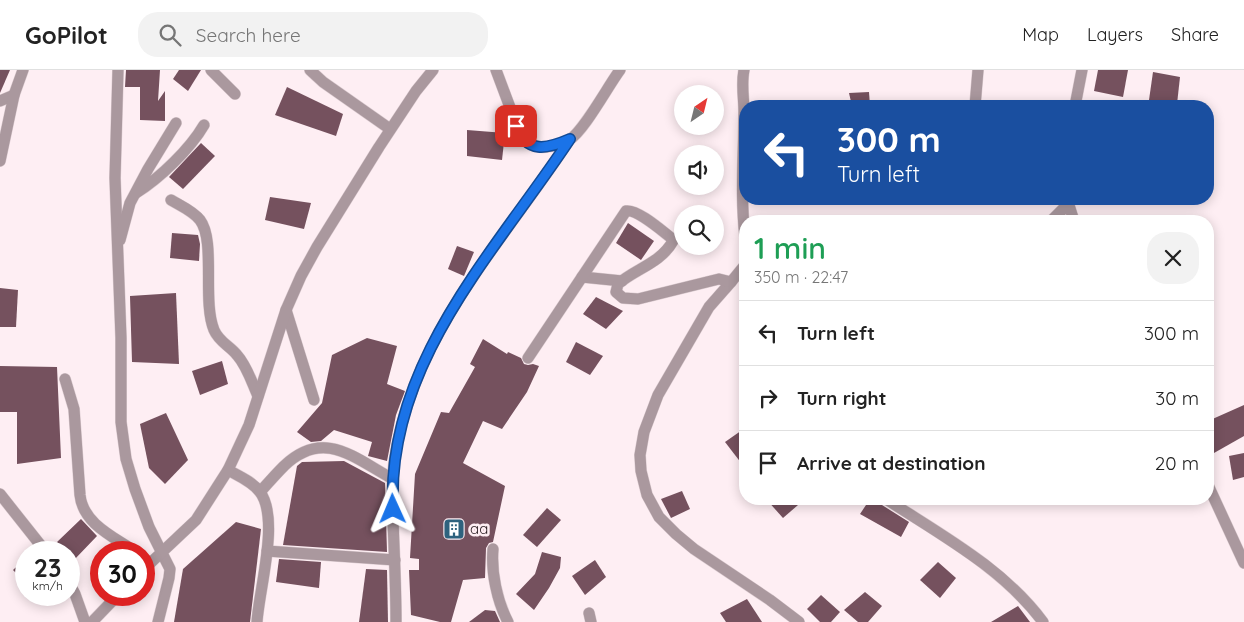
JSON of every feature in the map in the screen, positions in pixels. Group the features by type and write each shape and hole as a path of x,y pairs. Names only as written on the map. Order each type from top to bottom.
{"street":[{"path":"0,161 14,95 22,70"},
{"path":"118,70 115,219 118,251 121,422 134,490 149,528 170,570 158,622"},
{"path":"211,70 235,94"},
{"path":"310,70 323,82 390,129"},
{"path":"155,557 196,520 228,470 249,425 286,310 301,276 390,129 433,70"},
{"path":"496,70 520,134 525,142 532,146 544,147 570,139"},
{"path":"396,622 392,479 410,396 418,373 434,340 486,257 570,139 586,121 620,70"},
{"path":"976,100 978,70"},
{"path":"1077,100 1082,70"},
{"path":"743,72 744,100"},
{"path":"0,101 14,95"},
{"path":"118,251 127,212 148,169 176,123"},
{"path":"136,193 184,153 204,125"},
{"path":"171,200 194,214 202,224 206,239 208,300 212,324 221,341 239,357 258,396"},
{"path":"1056,215 1064,205"},
{"path":"528,358 626,211 630,210 670,236 673,241 649,266 618,284 616,292 623,298 638,299 722,279 731,282"},
{"path":"739,272 709,307 658,395 644,432 640,455 641,471 646,495 659,518 694,549 770,600 799,622"},
{"path":"582,277 622,281"},
{"path":"286,310 314,400"},
{"path":"65,379 74,409 82,508 95,524 120,541"},
{"path":"260,492 294,458 303,452 320,446 338,450 392,479"},
{"path":"228,470 253,485 260,492 268,511 267,551 258,622"},
{"path":"0,494 37,541"},
{"path":"1214,498 1244,563"},
{"path":"896,505 946,536 975,557 1016,592 1043,622"},
{"path":"493,549 496,587 508,622"},
{"path":"267,551 395,560"},
{"path":"80,606 85,622"},
{"path":"92,622 107,606"}],"building":[{"path":"0,70 10,70 0,93"},
{"path":"126,70 160,70 158,101 165,91 165,121 140,120 140,87 125,87"},
{"path":"179,70 201,70 188,91 173,79"},
{"path":"1098,70 1128,70 1123,97 1094,91"},
{"path":"1153,72 1180,77 1177,100 1149,100"},
{"path":"287,87 343,114 336,136 275,115"},
{"path":"869,92 870,100 851,100 849,93"},
{"path":"467,130 505,133 502,160 467,156"},
{"path":"201,143 215,156 183,189 169,177"},
{"path":"270,197 311,203 304,229 265,220"},
{"path":"628,223 654,241 641,260 616,243"},
{"path":"172,233 198,235 200,244 199,261 170,258"},
{"path":"457,246 474,252 464,276 448,269"},
{"path":"0,288 18,290 16,327 0,327"},
{"path":"176,293 179,364 132,362 130,296"},
{"path":"596,297 623,311 606,329 583,314"},
{"path":"367,338 397,346 387,384 405,391 396,415 387,461 368,456 372,442 334,430 321,441 311,442 297,432 322,403 332,355"},
{"name":"aa","path":"483,339 507,354 508,352 521,358 524,364 539,366 527,392 502,429 483,421 463,463 505,486 493,542 489,543 486,548 485,578 463,580 451,622 440,622 411,615 409,570 419,570 419,559 410,558 415,474 441,412 449,413 475,367 470,364"},
{"path":"576,342 603,356 590,375 566,362"},
{"path":"222,361 228,384 200,395 192,371"},
{"path":"0,366 57,367 61,458 17,464 17,412 0,412"},
{"path":"1244,405 1244,436 1214,453 1214,418"},
{"path":"166,413 188,460 165,484 149,468 140,424"},
{"path":"739,432 739,460 725,442"},
{"path":"1244,453 1244,477 1233,480 1229,456"},
{"path":"344,461 385,483 387,552 283,545 297,466 302,462"},
{"path":"682,491 690,509 671,518 661,499"},
{"path":"771,505 798,505 783,518"},
{"path":"866,505 882,505 909,522 901,537 860,514"},
{"name":"aa","path":"547,508 561,520 537,547 523,535"},
{"path":"81,519 97,536 90,541 80,554 80,541 58,541"},
{"path":"236,522 261,529 250,622 174,622 183,569"},
{"path":"542,552 561,557 560,568 534,610 516,594 535,574"},
{"path":"279,559 321,562 319,588 276,582"},
{"path":"595,560 606,577 585,595 572,576"},
{"path":"938,562 956,578 940,598 920,580"},
{"path":"366,569 387,570 388,622 359,622"},
{"path":"865,592 882,606 868,622 858,622 844,610"},
{"path":"821,595 840,612 831,622 820,622 807,609"},
{"path":"747,599 762,622 726,622 720,613"},
{"path":"1018,606 1030,622 991,622"},
{"path":"485,610 495,611 500,622 469,622"}],"place":[{"name":"aa","path":"454,529"}],"route":[{"path":"393,509 392,479 394,462 410,396 427,353 486,257 570,139 552,146 532,146 525,142 516,126"}]}
